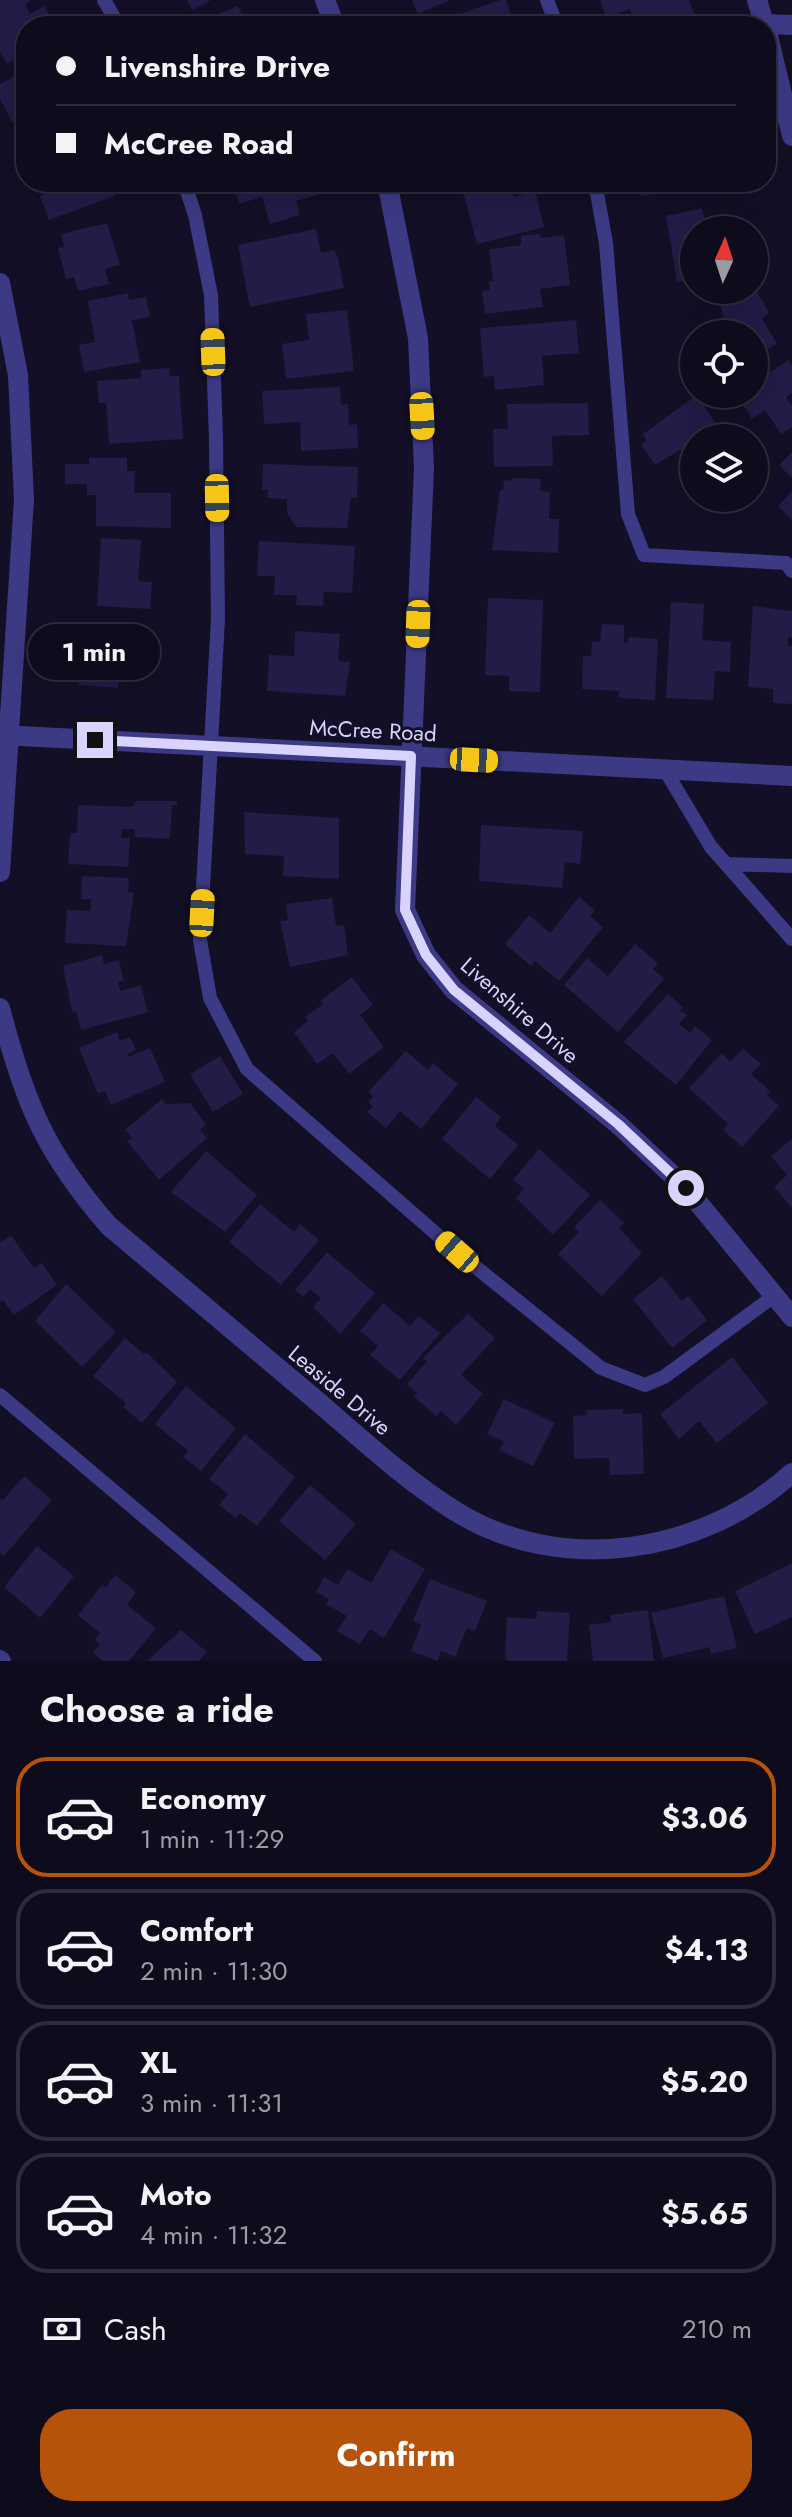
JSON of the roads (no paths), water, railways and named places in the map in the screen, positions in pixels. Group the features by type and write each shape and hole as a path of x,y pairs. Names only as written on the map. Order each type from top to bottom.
{"street":[{"path":"776,71 792,136"},
{"name":"Livenshire Drive","path":"389,192 418,338 424,468 405,910 426,955 454,990 618,1124 686,1188 792,1317"},
{"path":"0,283 18,375 24,499 4,735 0,872"},
{"name":"McCree Road","path":"4,735 792,776"},
{"name":"Leaside Drive","path":"0,1008 18,1080 48,1147 76,1189 109,1226 400,1471 457,1512 547,1546 580,1551 631,1547 696,1533 736,1515 792,1473"}],"lane":[{"path":"187,192 211,295 218,619 200,940 210,998 247,1069 457,1252 601,1368 645,1385 664,1377 774,1296"},
{"path":"597,192 606,243 628,514 644,555 786,563 792,571"},
{"path":"665,770 711,847 792,939"},
{"path":"726,864 792,866"},
{"path":"0,1395 315,1661"}]}
